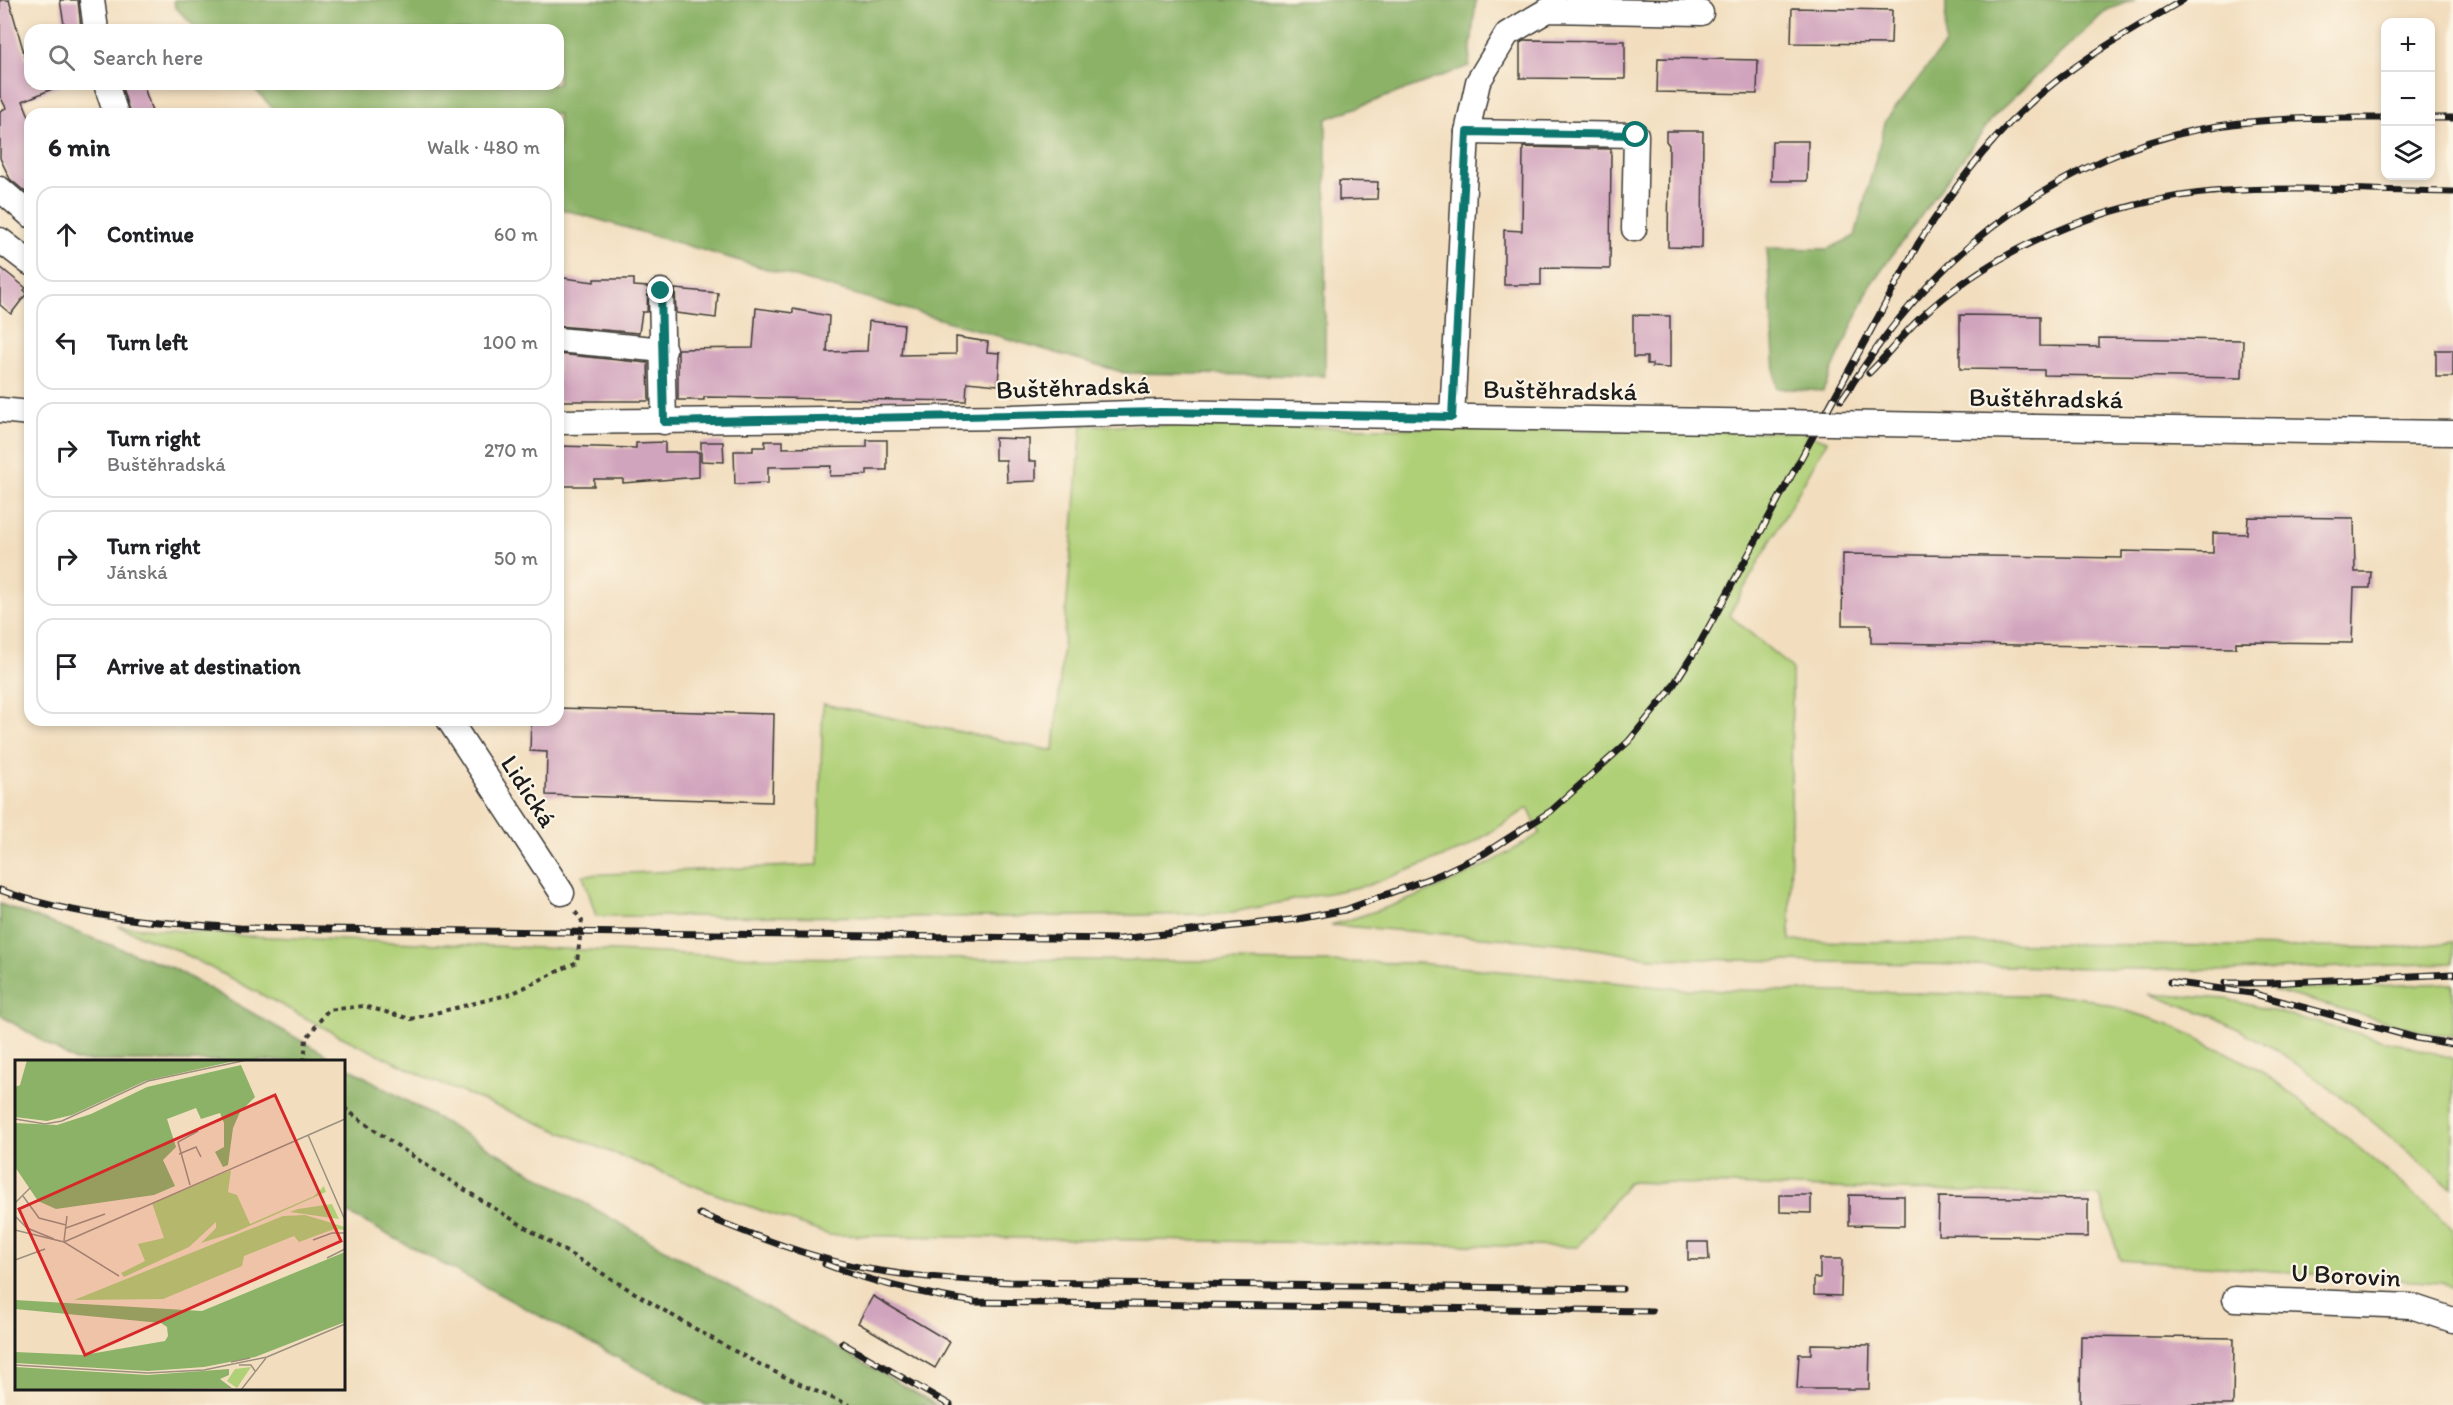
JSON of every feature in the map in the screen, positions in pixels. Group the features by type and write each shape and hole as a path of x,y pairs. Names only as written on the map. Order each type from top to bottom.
{"street":[{"path":"92,0 95,24"},
{"path":"1452,417 1467,132 1478,82 1507,34 1548,10 1701,13"},
{"path":"108,90 114,108"},
{"path":"1467,132 1636,135 1635,229"},
{"path":"4,193 24,210"},
{"path":"0,240 24,258"},
{"path":"661,291 664,422"},
{"path":"564,341 664,350"},
{"path":"0,410 24,412"},
{"name":"Buštěhradská","path":"564,422 1161,412 2453,434"},
{"name":"Lidická","path":"453,726 562,893"},
{"name":"U Borovin","path":"2235,1299 2411,1306 2453,1320"}],"path":[{"path":"304,1060 306,1039 328,1010 364,1006 411,1019 510,994 577,962 582,921 562,893"},
{"path":"345,1109 486,1204 742,1356 815,1392 850,1405"}],"green space":[{"path":"174,0 1476,0 1469,66 1326,119 1325,376 1125,373 564,210 564,108 272,108 256,90 564,90 564,24 192,24 175,7"},
{"path":"1946,0 2135,0 2107,10 1994,116 1871,284 1823,391 1776,388 1767,248 1828,249 1855,236 1886,120 1945,44"},
{"path":"1082,425 1800,432 1827,441 1729,615 1792,668 1790,941 2397,948 2453,942 2453,963 2233,971 1650,958 1559,943 1331,925 1413,898 1465,876 1515,849 1540,833 1528,808 1464,849 1369,885 1223,914 998,917 596,916 583,875 818,865 823,704 1054,751"},
{"path":"0,904 173,968 335,1060 73,1060 0,1015"},
{"path":"117,926 247,936 759,957 1418,963 1682,989 2078,996 2169,1024 2261,1070 2351,1141 2453,1228 2453,1289 2442,1283 2120,1260 2100,1196 1628,1182 1578,1247 829,1235 705,1190 434,1081 338,1035 179,951"},
{"path":"2453,983 2453,1036 2425,1032 2272,990"},
{"path":"2149,994 2227,999 2453,1058 2453,1187 2441,1180 2354,1106 2277,1050 2215,1017"},
{"path":"345,1066 937,1405 706,1405 345,1212"}],"building":[{"path":"0,0 9,0 24,53 24,90 50,90 23,101 26,108 24,191 10,179 0,158 0,111 6,108 0,96"},
{"path":"60,0 78,0 81,24 64,24"},
{"path":"1792,8 1892,10 1891,44 1791,43"},
{"path":"1525,40 1625,41 1625,79 1520,78 1520,43"},
{"path":"1658,58 1758,60 1757,94 1657,92"},
{"path":"123,90 145,90 151,108 128,108"},
{"path":"1666,131 1703,131 1702,248 1668,247 1669,145 1666,141"},
{"path":"1772,141 1808,141 1807,181 1771,181"},
{"path":"1523,147 1611,149 1610,269 1541,268 1541,285 1504,285 1504,230 1522,231"},
{"path":"1339,181 1378,182 1377,199 1339,200"},
{"path":"0,267 24,286 24,297 11,314 0,305"},
{"path":"564,278 594,282 594,279 634,279 634,286 648,287 647,312 642,312 639,333 564,327"},
{"path":"675,289 718,293 716,318 676,313"},
{"path":"756,308 793,313 793,309 829,316 827,352 867,351 869,321 904,325 901,355 956,354 956,337 988,342 987,352 1000,353 998,385 967,382 966,401 704,397 704,400 678,400 678,349 753,348"},
{"path":"1633,315 1670,316 1670,368 1652,367 1652,364 1647,364 1647,357 1633,357"},
{"path":"1960,315 2040,316 2040,346 2099,347 2099,338 2243,340 2242,378 2044,375 2044,370 1960,369"},
{"path":"2436,350 2453,350 2453,377 2436,377"},
{"path":"564,355 648,363 649,401 564,401"},
{"path":"995,438 1029,439 1029,461 1036,461 1036,481 1007,482 1006,460 995,460"},
{"path":"867,440 887,440 887,470 867,470 867,475 830,476 831,466 768,467 768,483 735,484 734,451 753,451 753,447 765,447 765,441 783,441 783,448 867,447"},
{"path":"665,442 665,452 699,452 699,477 623,483 623,479 594,479 594,486 564,486 564,446 636,448 636,443"},
{"path":"701,442 723,442 724,462 701,461"},
{"path":"2248,517 2354,518 2355,572 2371,572 2370,588 2354,588 2352,643 2236,642 2236,648 1871,643 1871,625 1842,625 1843,554 2122,558 2122,551 2213,553 2213,533 2247,534"},
{"path":"564,708 774,714 772,802 546,795 547,752 530,751 531,726 564,726"},
{"path":"1780,1195 1811,1195 1811,1213 1780,1212"},
{"path":"1849,1195 1904,1196 1904,1226 1849,1225"},
{"path":"1939,1197 2088,1199 2088,1237 1938,1235"},
{"path":"1688,1242 1708,1242 1709,1260 1688,1260"},
{"path":"1820,1259 1842,1259 1841,1296 1814,1295 1814,1278 1820,1278"},
{"path":"873,1296 950,1342 935,1368 858,1323"},
{"path":"2081,1336 2234,1338 2233,1405 2080,1405"},
{"path":"1811,1344 1870,1345 1869,1389 1797,1389 1799,1354 1811,1354"}],"railway":[{"path":"0,890 59,907 119,918 240,928 1120,939 1298,919 1345,910 1441,874 1485,853 1551,811 1629,741 1669,692 1699,645 1918,244 1967,173 2009,123 2061,77 2183,0"},
{"path":"1841,400 1876,348 1899,319 1964,251 2001,220 2041,193 2083,170 2126,151 2172,136 2218,126 2281,120 2381,118"},
{"path":"2435,118 2453,118"},
{"path":"1869,373 1919,319 1989,266 2028,244 2112,211 2199,193 2243,190 2453,192"},
{"path":"2225,983 2453,974"},
{"path":"2170,982 2251,993 2416,1038 2453,1044"},
{"path":"700,1214 766,1240 835,1262 881,1271 946,1278 1010,1282 1622,1289"},
{"path":"825,1264 898,1287 974,1302 1652,1311"},
{"path":"842,1343 950,1405"}],"route":[{"path":"661,291 664,422 1012,417 1161,412 1452,417 1467,132 1636,135"}]}
